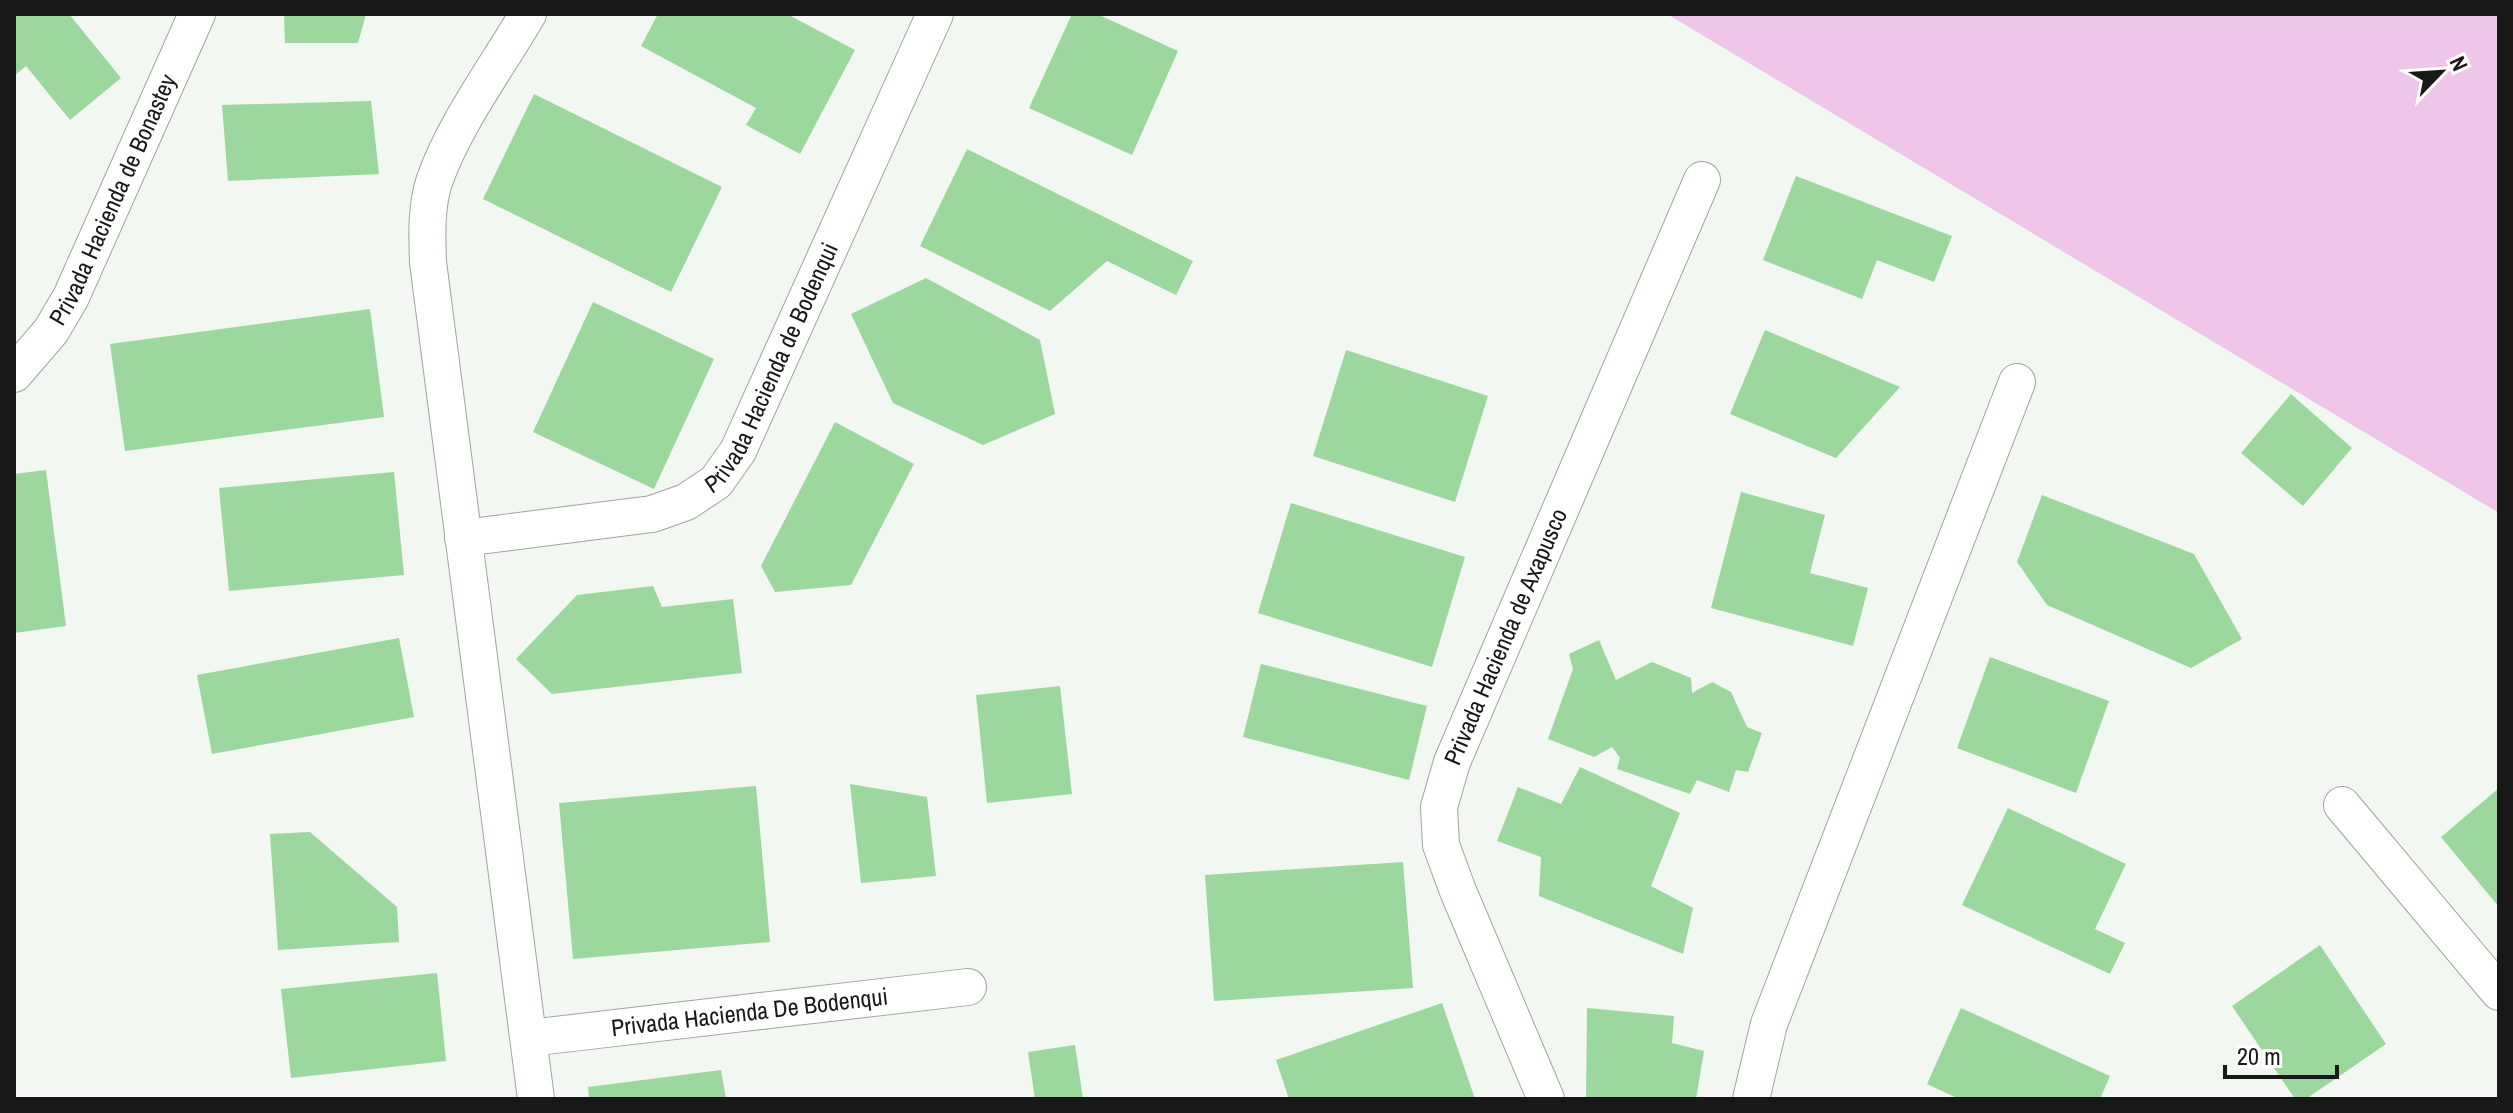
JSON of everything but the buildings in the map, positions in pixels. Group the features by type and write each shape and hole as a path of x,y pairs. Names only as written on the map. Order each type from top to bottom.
{"street":[{"name":"Privada Hacienda de Bonastey","path":"14,374 51,331 71,297 197,14"},
{"path":"528,14 450,144 433,184 427,224 428,262 536,1099"},
{"name":"Privada Hacienda de Bodenqui","path":"463,538 652,514 686,502 716,482 738,451 935,14"},
{"name":"Privada Hacienda de Axapusco","path":"1546,1099 1441,845 1439,807 1452,762 1702,180"},
{"path":"1751,1099 1769,1024 2017,382"},
{"path":"2342,805 2499,992"},
{"name":"Privada Hacienda De Bodenqui","path":"529,1038 968,987"}],"shaded area":[{"path":"1667,14 2499,14 2499,513"}]}
